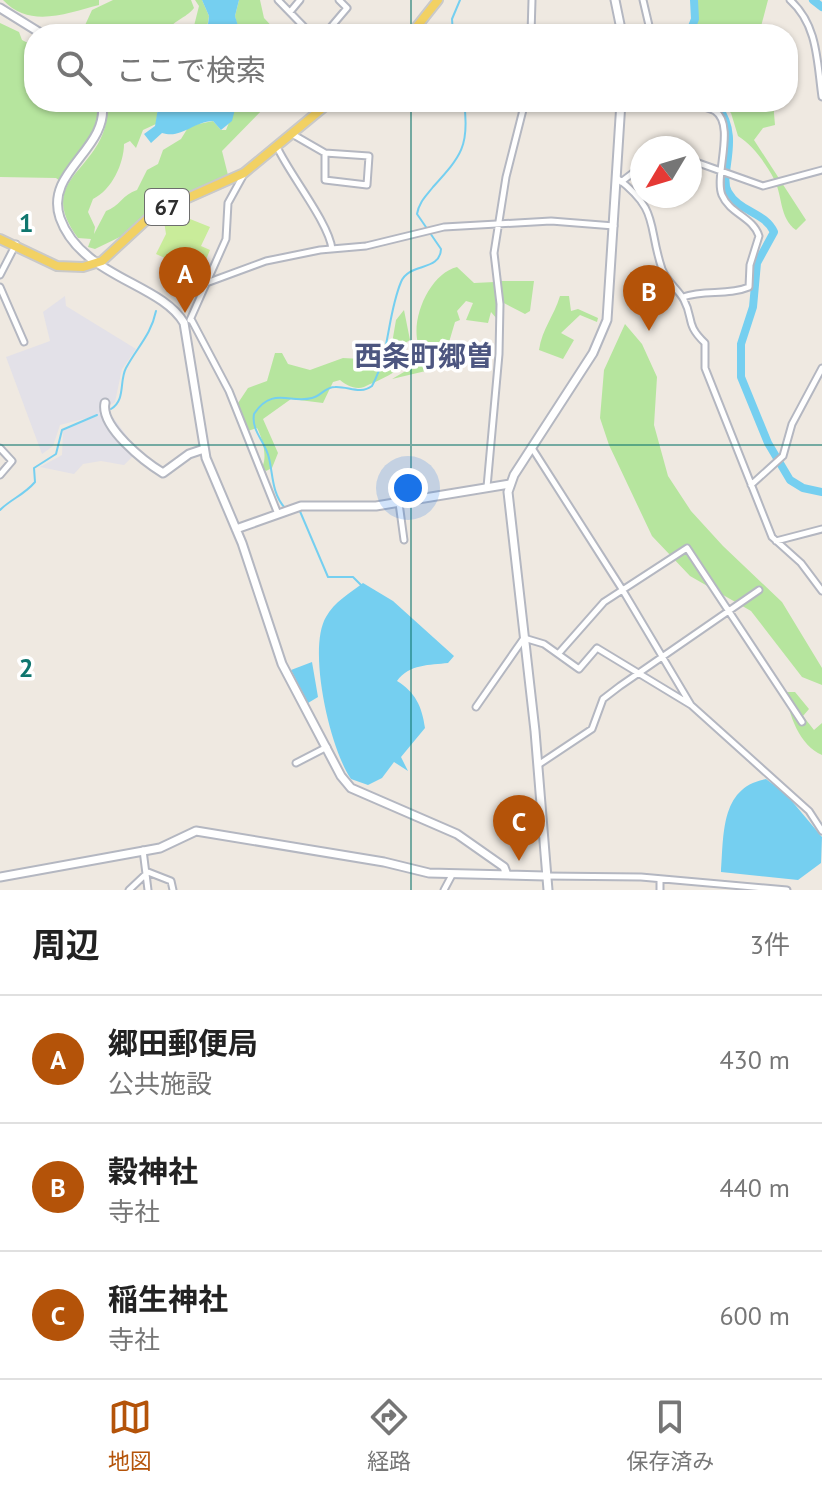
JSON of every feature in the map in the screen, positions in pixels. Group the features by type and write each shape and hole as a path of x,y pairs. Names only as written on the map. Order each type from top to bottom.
{"main road":[{"path":"419,24 438,0"},
{"name":"67","path":"94,263 122,244 154,213 244,173 318,112"},
{"path":"0,239 16,243 57,266 71,268 94,263"}],"street":[{"path":"278,0 301,24"},
{"path":"290,12 300,0"},
{"path":"333,24 347,8 339,0"},
{"path":"531,24 532,0"},
{"path":"615,0 620,24"},
{"path":"643,0 649,24"},
{"path":"790,0 812,30 822,97"},
{"path":"0,8 26,24"},
{"path":"101,112 99,131 63,181 59,195 61,221 94,263 188,321 229,391 278,514"},
{"path":"487,487 499,354 500,304 494,253 501,226 506,177 522,112"},
{"path":"548,890 538,765 508,509 510,484 601,338 609,309 621,112"},
{"path":"682,297 698,292 726,294 749,287 750,265 759,236 722,195 720,169 725,148 716,112"},
{"path":"292,134 325,153 369,156 367,185 325,180 325,153"},
{"path":"277,147 301,192 320,218 332,249"},
{"path":"702,164 763,186 822,170"},
{"path":"244,173 228,203 226,239 209,282 188,321 204,449 236,529 282,664 328,746 341,776 351,788 457,834 504,867 507,875"},
{"path":"619,180 630,173"},
{"path":"619,180 647,207 663,272 682,297 689,323 705,343 705,368 775,541 801,563 822,591"},
{"path":"209,282 266,261 366,246 433,230 551,221 614,226"},
{"path":"0,275 16,243"},
{"path":"0,287 24,342"},
{"path":"751,485 783,456 792,424 822,368"},
{"path":"105,403 106,414 124,442 163,473 189,454 204,449"},
{"path":"531,447 622,589 691,705"},
{"path":"0,448 12,461 0,475"},
{"path":"236,529 301,506 399,503 510,484"},
{"path":"399,503 404,540"},
{"path":"775,541 822,529"},
{"path":"559,653 590,614 622,589 687,548 802,722"},
{"path":"538,765 592,729 603,699 759,590"},
{"path":"524,638 544,644 579,669 597,648 691,705 809,811 822,831"},
{"path":"476,707 524,638"},
{"path":"296,763 328,746"},
{"path":"0,877 160,848 196,831 452,875 660,879 787,890"},
{"path":"143,850 148,890"},
{"path":"129,890 148,872"},
{"path":"148,872 171,881 173,890"},
{"path":"444,890 452,875"},
{"path":"660,879 660,890"}],"shaded area":[{"path":"65,296 66,306 136,349 122,369 115,402 106,408 138,451 124,465 101,461 83,464 74,474 40,467 62,455 63,431 99,415 60,425 53,446 42,454 6,357 50,341 43,312"}],"green space":[{"path":"3,0 99,0 99,5 62,15 37,16 14,9"},
{"path":"113,0 191,0 194,8 174,24 86,24 92,10"},
{"path":"195,0 202,0 209,16 208,24 194,24 199,6"},
{"path":"239,0 260,0 264,18 270,24 237,24 235,16"},
{"path":"697,0 768,0 762,24 694,24"},
{"path":"0,23 19,32 24,41 24,112 98,113 92,134 60,181 56,178 0,177"},
{"path":"106,112 158,112 156,124 143,130 136,148 130,141 124,144 116,175 106,189 93,199 88,212 95,227 94,234 106,211 137,190 147,170 158,164 163,150 181,139 189,126 213,121 221,130 226,130 233,112 260,112 222,151 228,175 156,208 124,235 95,249 88,247 91,239 78,238 63,204 71,179 90,156 106,124"},
{"path":"774,112 775,125 763,128 754,140 806,220 796,230 784,213 771,173 754,150 738,136 731,113"},
{"path":"170,211 210,227 201,246 210,250 200,274 156,254 166,234 163,215"},
{"path":"457,267 474,283 495,282 497,319 491,312 488,323 466,320 473,303 466,301 457,311 460,320 455,322 447,349 452,355 451,365 392,379 421,362 424,356 416,333 422,305 436,280"},
{"path":"499,281 534,281 530,311 525,314 502,302"},
{"path":"560,296 569,296 571,311 578,309 598,318 597,322 580,315 561,333 574,340 563,359 539,350"},
{"path":"404,310 410,340 402,345 406,357 395,371 361,388 340,380 333,382 323,403 291,399 263,419 278,453 272,468 266,471 262,467 264,453 259,432 257,428 245,432 238,403 248,388 267,381 275,353 282,353 288,364 310,370 343,358 361,359 360,370 367,369 380,355 390,355 396,320"},
{"path":"625,324 642,344 657,377 654,425 668,476 691,511 782,602 822,668 822,685 802,677 751,611 690,576 652,536 609,445 600,418 604,370"},
{"path":"786,692 795,692 809,709 803,716 814,730 822,723 822,755 801,737 789,710"}],"water":[{"path":"202,0 239,0 235,16 237,24 208,24 209,16"},
{"path":"157,112 234,112 232,121 221,130 213,121 206,122 175,134 162,133 151,143 144,134 155,126"},
{"path":"363,583 393,601 454,656 448,663 414,668 397,681 417,700 425,728 401,757 408,771 394,762 382,778 368,785 351,779 336,746 324,699 319,652 321,632 329,612"},
{"path":"312,662 318,697 308,703 291,670"},
{"path":"766,779 786,794 822,837 821,863 798,880 721,872 724,828 732,802 751,784"}],"waterway":[{"path":"452,24 460,0"},
{"path":"693,24 694,0"},
{"path":"813,0 822,7"},
{"path":"285,508 275,491 269,458 255,426 254,414 274,398 304,399 315,397 332,387 358,390 372,386 382,361 401,282 410,272 430,264 439,256 441,249 417,214 423,199 457,158 466,129 465,112"},
{"path":"721,112 728,131 728,192 739,204 765,220 774,232 757,263 753,307 741,344 741,377 768,443 790,480 803,488 822,492"},
{"path":"111,409 119,401 126,368 147,334 156,311"},
{"path":"0,510 35,482 34,468 56,454 62,430 97,415"},
{"path":"299,509 328,577 353,577 362,586"}],"place":[{"name":"郷田郵便局","path":"185,313"},
{"name":"穀神社","path":"649,331"},
{"name":"稲生神社","path":"519,861"}],"district":[{"name":"西条町郷曽","path":"424,356"}]}
